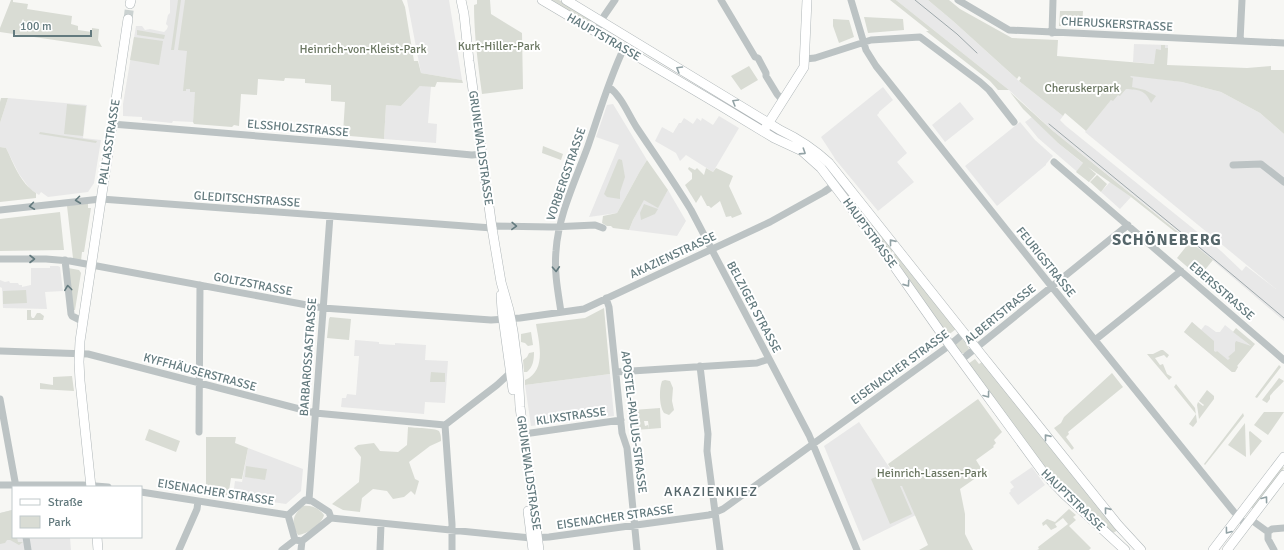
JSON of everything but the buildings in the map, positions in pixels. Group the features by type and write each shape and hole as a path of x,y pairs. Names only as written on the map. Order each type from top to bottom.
{"main road":[{"name":"GRUNEWALDSTRASSE","path":"461,0 492,227 524,434 534,538 533,550"},
{"name":"GRUNEWALDSTRASSE","path":"464,14 466,0"},
{"name":"HAUPTSTRASSE","path":"542,0 722,106 763,132 793,146 810,157 838,182 976,348 1118,525 1141,550"},
{"name":"HAUPTSTRASSE","path":"566,0 769,123 797,138 815,150 829,163 838,182 950,345 1044,472 1064,494 1122,547"},
{"path":"763,132 803,70 805,59 807,0"},
{"name":"PALLASSTRASSE","path":"91,486 80,381 79,353 90,265 128,19"},
{"name":"GRUNEWALDSTRASSE","path":"512,350 511,372 534,538 539,550"},
{"path":"1213,550 1284,457"},
{"path":"1227,550 1284,475"},
{"path":"1108,534 1115,535 1119,530 1118,525"},
{"path":"1122,547 1118,537 1126,534"},
{"path":"97,538 98,550"}],"street":[{"path":"596,32 601,21 615,0"},
{"path":"721,0 755,57 758,58 776,94 786,97"},
{"name":"FEURIGSTRASSE","path":"851,0 864,42 876,66 1238,517 1268,532"},
{"name":"CHERUSKERSTRASSE","path":"958,0 1009,30 1284,43"},
{"path":"1052,32 1053,0"},
{"path":"1240,41 1242,0"},
{"path":"805,59 815,58 873,40 920,37 989,90 1014,122"},
{"name":"VORBERGSTRASSE","path":"561,312 555,260 556,243 560,226 624,48"},
{"name":"BELZIGER STRASSE","path":"609,87 616,94 650,149 676,185 691,210 813,444 857,550"},
{"name":"ELSSHOLZSTRASSE","path":"112,124 472,155 482,154"},
{"name":"EBERSSTRASSE","path":"1054,162 1284,360"},
{"path":"1233,165 1261,164 1284,182"},
{"name":"AKAZIENSTRASSE","path":"507,319 584,309 770,222 838,182"},
{"name":"GLEDITSCHSTRASSE","path":"0,210 101,198 492,227 595,225 603,228"},
{"name":"BARBAROSSASTRASSE","path":"309,500 330,216"},
{"name":"ALBERTSTRASSE","path":"961,360 1128,225"},
{"name":"GOLTZSTRASSE","path":"0,259 65,260 323,308 507,319"},
{"path":"65,260 71,314 82,321"},
{"path":"1095,340 1181,271"},
{"path":"199,432 200,285"},
{"name":"APOSTEL-PAULUS-STRASSE","path":"606,298 609,307 622,433 627,448 637,550"},
{"name":"EISENACHER STRASSE","path":"331,518 534,538 709,515 723,509 964,334"},
{"name":"KYFFHÄUSERSTRASSE","path":"0,351 88,354 315,413 445,425"},
{"path":"616,372 758,363 768,359"},
{"path":"700,366 708,434 707,451 720,550"},
{"path":"452,550 445,425 497,385 511,372"},
{"path":"497,385 507,386 514,391"},
{"path":"0,399 16,486"},
{"name":"KLIXSTRASSE","path":"524,434 621,420"},
{"path":"0,485 91,486"},
{"name":"EISENACHER STRASSE","path":"142,492 288,515"},
{"path":"282,550 299,541 331,518 329,512 309,500 305,500 288,515 299,541 301,550"},
{"path":"179,550 197,509 198,501"},
{"path":"380,550 381,524"},
{"path":"1274,550 1268,539 1268,532 1272,529 1284,528"},
{"path":"26,538 28,550"}],"shaded area":[{"path":"170,0 214,0 196,85 193,122 173,121 172,123 142,120 142,117 123,116 123,104 136,26 142,26 145,30 150,29 164,32 168,26 166,24 170,13"},
{"path":"407,0 449,0 462,80 421,73"},
{"path":"896,0 928,0 1019,81 1063,116 1060,120 1066,126 1221,251 1242,271 1246,266 1276,289 1085,132 1131,75 1182,82 1221,92 1260,113 1284,134 1284,321 1184,236 1053,131 1009,90"},
{"path":"1134,44 1168,45 1167,65 1133,62"},
{"path":"420,86 431,86 428,123 437,124 436,143 384,139 386,105 401,106"},
{"path":"883,87 893,100 877,115 907,153 897,162 914,182 878,211 835,159 821,137"},
{"path":"8,98 87,105 83,138 101,140 94,183 88,192 48,197 41,192 39,195 30,189 19,174 6,148 0,147 0,123"},
{"path":"960,102 974,119 945,142 932,125"},
{"path":"613,104 647,160 617,213 589,217 619,145 596,137 607,105"},
{"path":"719,116 739,128 713,172 686,155 680,161 676,153 655,141 662,127 673,133 684,118 693,124 697,118 701,121 702,118 713,125"},
{"path":"1032,117 1058,143 1096,174 1089,182 1038,138 1025,122"},
{"path":"1020,122 1035,140 1053,156 1046,165 997,206 965,166"},
{"path":"1110,182 1131,197 1120,209 1101,192"},
{"path":"668,190 686,221 677,236 629,230 644,199 658,207"},
{"path":"50,266 60,267 63,291 45,292 47,309 3,308 0,280 5,282 9,281 10,283 18,283 19,285 22,285 22,287 31,285 31,268 50,268"},
{"path":"1192,322 1201,330 1205,325 1216,332 1220,332 1225,325 1252,347 1237,366 1238,367 1235,372 1232,372 1184,332"},
{"path":"355,340 379,342 379,344 395,345 395,343 426,345 425,360 448,361 445,403 425,402 424,414 341,407 342,398 346,398 347,394 356,395 359,356 354,356"},
{"path":"610,374 614,416 531,426 525,385"},
{"path":"859,422 891,470 894,469 900,485 902,485 916,515 863,541 824,446"},
{"path":"248,448 303,469 301,491 286,504 233,496 235,481 242,482"},
{"path":"1032,467 1045,485 1018,505 1009,493 1014,487 1010,482"},
{"path":"12,510 12,538 70,538 71,550 0,550 0,513"}],"green space":[{"path":"11,0 13,0 13,2 28,4 27,9 72,16 71,24 78,26 78,30 92,32 92,28 99,29 98,40 102,47 0,32 0,28"},
{"path":"178,0 181,0 174,50 171,50"},
{"name":"Heinrich-von-Kleist-Park","path":"185,0 402,0 405,7 414,61 418,61 421,73 462,80 463,83 437,82 435,87 420,86 401,106 386,105 384,139 350,136 349,133 343,133 345,102 331,101 331,85 305,83 305,79 285,78 284,81 258,79 257,95 241,94 239,126 234,125 232,127 194,124 195,92 190,92 190,89 183,91 187,51 178,50"},
{"name":"Kurt-Hiller-Park","path":"477,0 490,0 491,14 522,33 523,89 482,94 475,27 474,5 477,4"},
{"path":"548,0 559,0 591,19 589,25"},
{"path":"890,0 896,0 1009,90 998,90 990,81 926,31 929,31"},
{"name":"Cheruskerpark","path":"928,0 949,0 960,9 1012,38 1058,40 1057,56 1154,64 1156,49 1161,50 1161,45 1165,45 1165,48 1168,48 1167,65 1247,68 1271,66 1271,70 1284,70 1284,134 1260,113 1221,92 1182,82 1131,76 1130,77 1133,78 1132,87 1145,90 1156,96 1151,103 1149,98 1141,91 1126,89 1120,96 1118,95 1113,101 1111,100 1086,131 1065,113 1063,116 1019,81 1021,78 1019,76 1017,79"},
{"path":"1060,11 1083,11 1082,27 1059,26"},
{"path":"864,17 903,19 904,30 868,33"},
{"path":"833,19 849,20 854,37 839,43 833,26"},
{"path":"137,30 165,35 164,39 137,35"},
{"path":"134,37 163,41 159,65 130,60"},
{"path":"749,66 758,80 741,90 731,76"},
{"path":"1010,92 1053,131 1213,260 1199,277 1177,258 1189,243 1131,197 1088,167 1096,174 1089,182 1076,172 1083,163 1058,143 1023,109"},
{"path":"1,98 8,98 0,123 0,102"},
{"path":"67,104 86,106 83,136 64,134"},
{"path":"40,132 97,141 96,143 39,134"},
{"path":"543,146 563,154 561,160 542,153"},
{"path":"0,147 6,148 22,179 30,189 36,193 36,198 0,202"},
{"path":"619,159 622,160 625,177 620,192 620,199 607,197 604,194"},
{"path":"647,160 668,190 658,208 644,200 629,230 613,228 602,223 603,216 617,213"},
{"path":"689,167 695,170 697,168 704,175 706,168 713,172 716,168 733,176 729,186 742,214 732,218 731,216 726,217 720,201 711,208 707,206 701,195 696,203 685,185 692,179 692,173 688,169"},
{"path":"1097,175 1107,184 1101,192 1090,182"},
{"path":"848,192 894,250 889,254 845,194"},
{"path":"88,202 88,208 91,208 84,252 82,252 81,261 73,258 67,206"},
{"path":"644,204 658,209 655,214 641,220 640,213"},
{"path":"60,212 64,250 0,251 0,219"},
{"path":"896,253 956,329 947,336 891,256"},
{"path":"68,268 79,270 81,273 75,310 73,310"},
{"path":"26,290 27,303 3,304 3,291"},
{"path":"604,308 610,374 525,385 525,380 532,376 539,363 540,347 536,324 585,318"},
{"path":"27,310 31,310 32,318 34,318 37,313 40,313 44,316 43,320 27,320"},
{"path":"330,317 351,319 349,340 327,338"},
{"path":"1192,322 1214,341 1214,351 1217,351 1228,360 1230,358 1228,357 1235,351 1236,341 1251,346 1233,332 1236,328 1255,344 1237,366 1238,367 1235,372 1232,372 1184,332"},
{"path":"531,332 533,345 528,346 521,342 521,334"},
{"path":"962,339 969,348 966,353 962,353 956,347 956,343"},
{"path":"1161,350 1169,355 1167,358 1164,355 1155,358 1160,365 1163,364 1167,374 1172,377 1169,380 1147,354 1153,354"},
{"path":"534,352 532,366 527,372 524,372 523,360 529,353"},
{"path":"975,359 979,364 982,362 1117,530 1115,532 1112,533 1056,481 1047,470 968,364"},
{"path":"1279,365 1281,367 1257,398 1255,397"},
{"path":"431,372 445,373 445,382 430,382"},
{"path":"1112,373 1123,387 1068,432 1069,434 1066,437 1074,448 1072,450 1054,428"},
{"path":"72,376 74,391 40,389 40,383 53,385 53,377"},
{"path":"1279,378 1284,381 1270,396 1267,403 1262,400"},
{"path":"662,381 670,381 673,388 672,401 674,410 669,415 664,413 660,402 661,384"},
{"path":"1176,384 1195,408 1196,414 1174,387"},
{"path":"1207,390 1214,396 1214,399 1199,419 1197,405 1198,402 1203,406 1204,405 1199,401"},
{"name":"Heinrich-Lassen-Park","path":"978,399 1002,432 994,440 996,443 993,446 994,447 976,460 981,468 979,470 980,475 960,489 965,514 965,534 973,550 919,550 928,545 902,486 900,486 912,514 890,524 871,479 892,470 888,464"},
{"path":"660,408 661,428 649,429 635,430 634,427 640,426 634,426 633,410","holes":["644,421 648,421 649,429 648,425 645,426"]},
{"path":"1264,412 1284,412 1268,435 1254,425"},
{"path":"1243,413 1244,416 1205,465 1204,464"},
{"path":"1196,414 1197,422 1193,427 1189,424"},
{"path":"1245,423 1246,457 1228,445"},
{"path":"408,427 437,430 439,431 441,437 441,441 430,446 409,462 415,479 419,481 415,495 411,491 404,497 393,499 387,491 373,489 362,498 360,512 343,510 332,504 359,482 361,457 354,448 358,445 374,443 380,451 398,452 407,445"},
{"path":"149,429 180,441 176,452 145,440"},
{"path":"1250,431 1262,441 1250,456 1249,432"},
{"path":"206,437 236,437 235,443 248,448 242,479 231,478 228,497 206,494"},
{"path":"246,466 267,469 265,480 245,477"},
{"path":"1282,466 1284,468 1253,509 1251,507"},
{"path":"303,506 309,506 320,510 324,515 314,528 306,533 298,535 293,523 297,512"},
{"path":"1069,509 1076,515 1073,517 1076,520 1069,526 1091,548 1089,550 1037,550 1039,549 1038,547 1068,524 1063,518 1055,524 1057,527 1051,530 1046,524 1043,526 1042,523 1047,519 1055,522"},
{"path":"12,510 12,538 17,538 18,542 23,542 19,545 10,540 0,544 0,513"}],"tunnel":[{"path":"128,19 130,4"}],"tram line":[{"path":"915,0 957,34 977,53"},
{"path":"1049,124 1284,318"}],"district":[{"name":"SCHÖNEBERG","path":"1167,239"},
{"name":"AKAZIENKIEZ","path":"711,491"}]}
